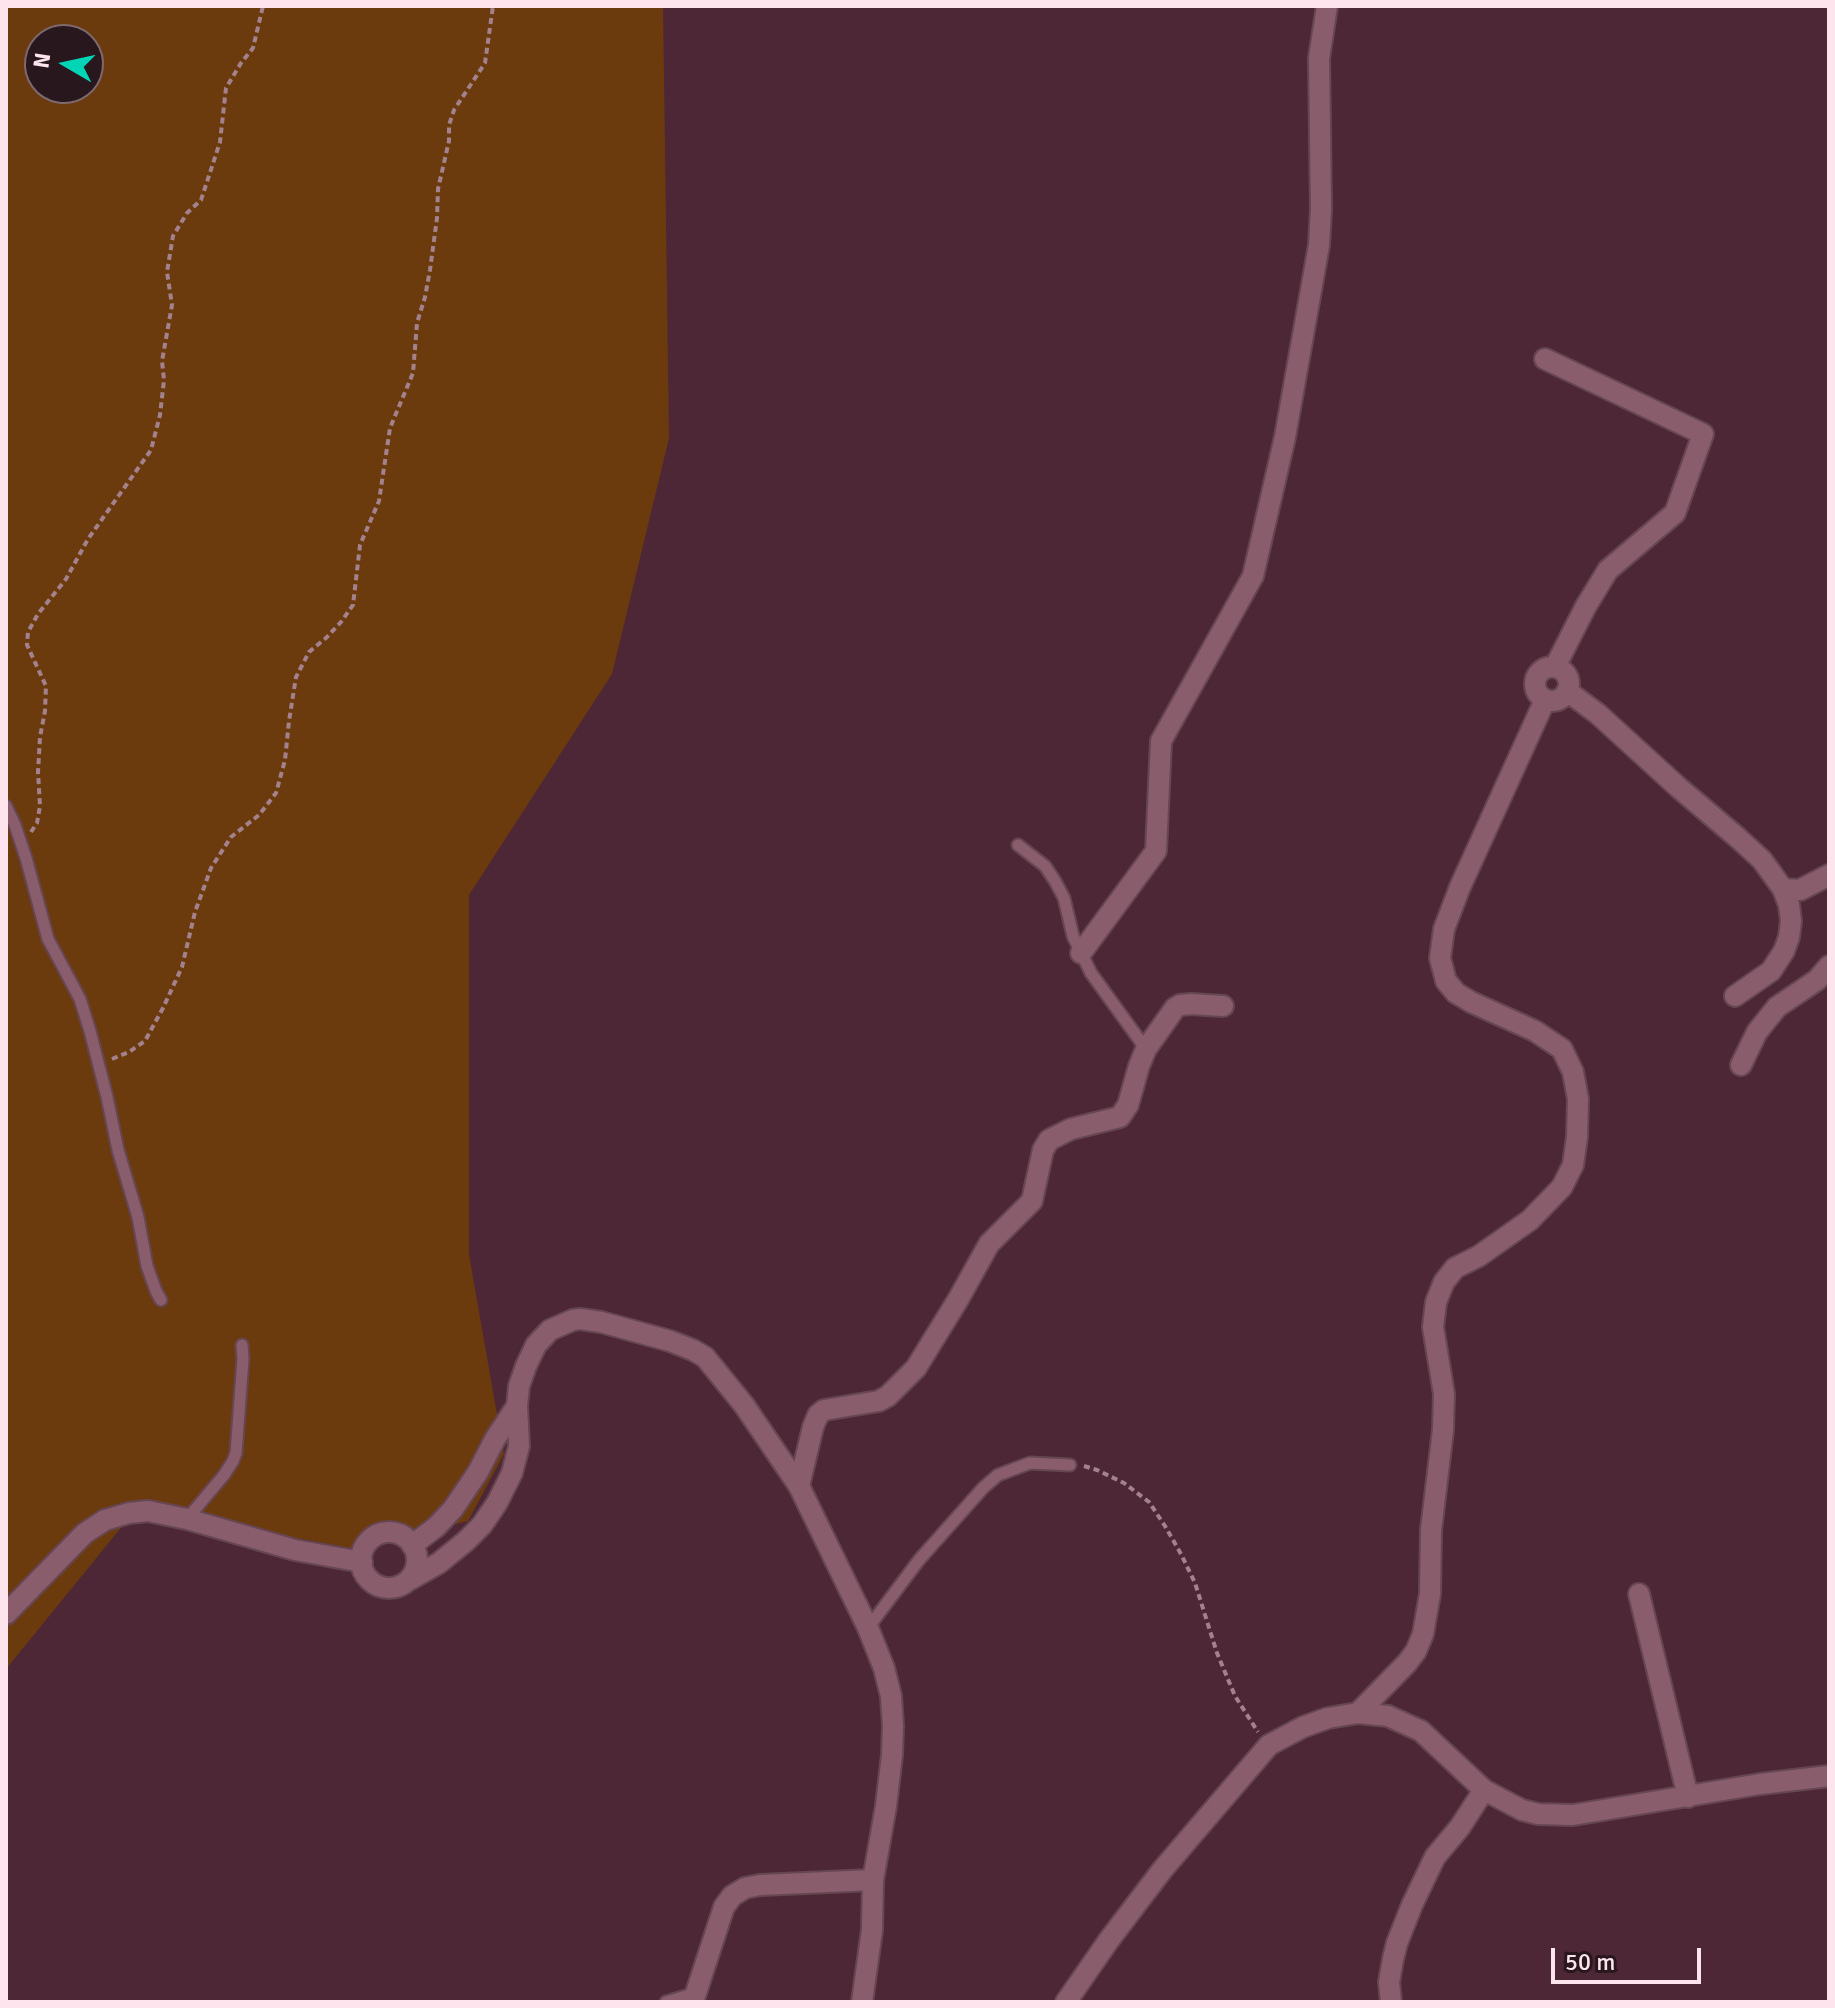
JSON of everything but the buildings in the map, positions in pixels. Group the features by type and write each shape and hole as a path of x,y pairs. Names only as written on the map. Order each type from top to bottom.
{"street":[{"path":"1081,953 1156,851 1161,741 1253,576 1285,437 1319,245 1319,58 1327,6"},
{"path":"1545,359 1703,434 1675,513 1608,570 1555,667"},
{"path":"1555,667 1566,674 1569,683 1567,691 1558,701 1545,700 1536,690 1536,677 1542,670 1555,667"},
{"path":"1567,691 1598,714 1738,838 1762,860 1783,889 1791,921 1784,951 1771,971 1735,996"},
{"path":"1358,1713 1407,1663 1423,1634 1430,1594 1431,1530 1444,1394 1433,1327 1436,1302 1444,1282 1455,1268 1479,1256 1530,1220 1562,1187 1573,1165 1578,1099 1573,1072 1562,1049 1535,1031 1456,993 1446,981 1440,958 1444,929 1460,887 1545,700"},
{"path":"1783,889 1800,890 1829,875"},
{"path":"1741,1065 1757,1032 1777,1007 1817,980 1829,966"},
{"path":"799,1486 818,1415 824,1410 879,1401 900,1386 916,1368 989,1244 1032,1201 1043,1150 1049,1140 1071,1129 1120,1117 1128,1105 1146,1049 1171,1012 1180,1005 1223,1006"},
{"path":"409,1580 417,1563 416,1553 406,1538 398,1534 381,1534 366,1545 362,1562 367,1577 380,1586 395,1588 439,1563 482,1525 497,1503 516,1460 519,1446 519,1386 536,1345 550,1330 566,1321 580,1319 616,1326 693,1350 712,1364 799,1486 868,1628 891,1696 893,1726 886,1806 873,1880 872,1930 862,2002"},
{"path":"412,1545 453,1509 517,1406"},
{"path":"6,1614 62,1555 97,1524 114,1516 138,1512 148,1511 187,1519 295,1550 362,1562"},
{"path":"1639,1594 1688,1797"},
{"path":"1066,2002 1163,1869 1269,1745 1328,1718 1358,1713 1388,1716 1421,1731 1484,1790 1522,1810 1538,1814 1573,1815 1760,1784 1829,1776"},
{"path":"1391,2002 1389,1982 1393,1959 1412,1905 1435,1857 1460,1827 1484,1790"},
{"path":"694,1998 724,1907 732,1896 745,1888 760,1885 873,1880"}],"lane":[{"path":"6,806 15,825 48,939 80,999 138,1217 147,1266 161,1300"},
{"path":"1018,845 1045,866 1055,881 1064,898 1073,936 1091,973 1146,1049"},
{"path":"187,1519 224,1475 236,1453 242,1345"},
{"path":"868,1628 919,1560 998,1475 1030,1463 1070,1465"},
{"path":"666,2002 694,1998"}],"path":[{"path":"22,848 37,823 40,806 38,772 46,686 27,645 28,632 151,450 160,415 164,380 162,361 172,305 167,272 173,236 187,213 201,200 220,142 226,88 253,48 263,6"},
{"path":"99,1064 129,1052 145,1041 182,967 195,912 211,868 231,837 259,815 276,793 285,760 296,677 309,652 341,622 353,605 360,545 379,501 390,428 413,373 417,323 430,270 438,189 449,141 449,125 454,110 485,63 493,6"},
{"path":"1070,1465 1097,1470 1124,1483 1149,1502 1195,1583 1217,1653 1235,1696 1253,1728 1269,1745"}],"shaded area":[{"path":"6,6 663,6 669,438 612,674 469,895 469,1255 504,1454 468,1521 350,1548 137,1508 6,1669"}]}
